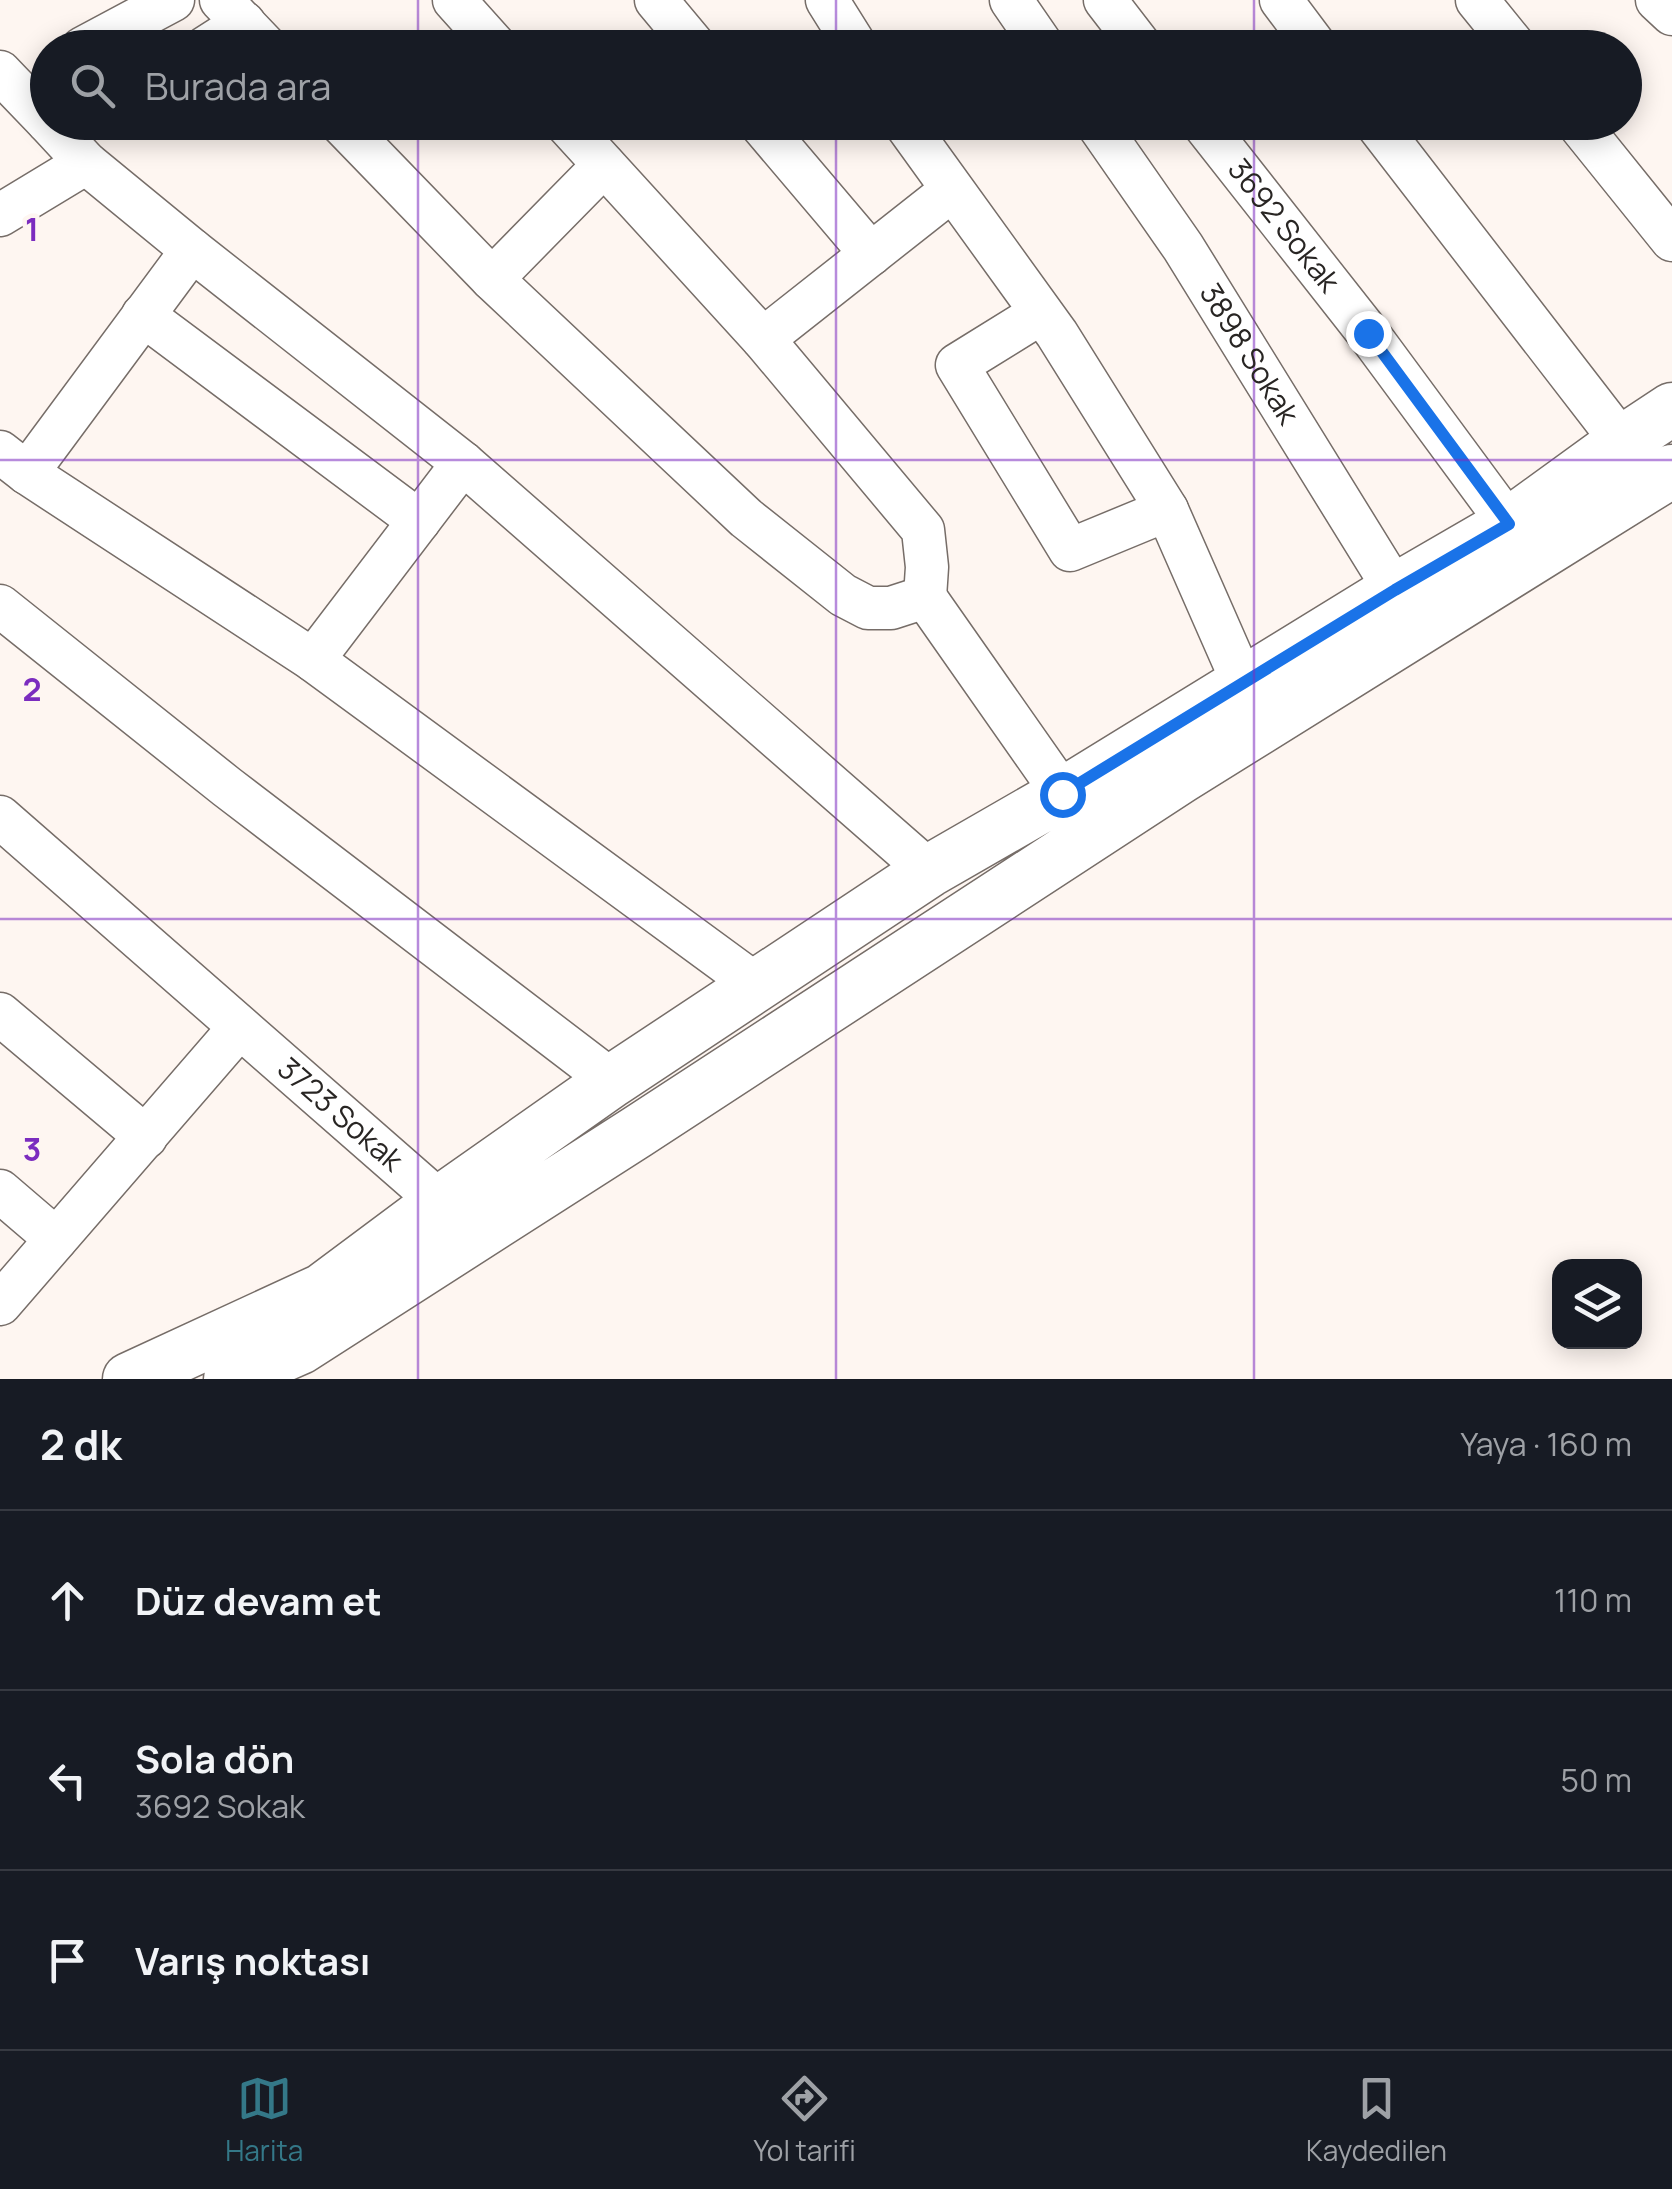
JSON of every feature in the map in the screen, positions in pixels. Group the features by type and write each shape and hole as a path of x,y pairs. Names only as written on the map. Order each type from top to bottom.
{"main road":[{"path":"129,1379 322,1290 440,1202 755,984 929,871 1509,524 1672,409"},
{"path":"230,1379 300,1348 1181,777 1672,471"}],"street":[{"path":"117,30 173,0"},
{"path":"454,0 481,30"},
{"path":"656,0 681,30"},
{"path":"827,0 846,30"},
{"path":"1011,0 1032,30"},
{"path":"1104,0 1128,30"},
{"path":"1281,0 1304,30"},
{"path":"1478,0 1502,30"},
{"path":"1657,0 1672,14"},
{"path":"0,215 59,140"},
{"path":"73,140 192,250 463,462 929,871"},
{"path":"357,140 492,279 746,518 843,595 868,608 891,608 925,598"},
{"path":"581,140 762,339 923,530 925,598 1062,794"},
{"path":"774,140 870,254"},
{"path":"917,140 1057,334 1168,510 1243,684"},
{"name":"3898 Sokak","path":"1108,140 1182,247 1395,590"},
{"name":"3692 Sokak","path":"1216,140 1368,333 1509,524"},
{"path":"1389,140 1622,442"},
{"path":"1591,140 1672,240"},
{"path":"492,279 604,165"},
{"path":"762,339 952,190"},
{"path":"192,250 144,315 14,462 313,660 755,984"},
{"path":"1041,313 957,365 1070,550 1168,510"},
{"path":"144,315 418,521"},
{"path":"313,660 463,462"},
{"path":"0,606 227,787 612,1081"},
{"name":"3723 Sokak","path":"0,817 440,1202"},
{"path":"0,1014 146,1137"},
{"path":"0,1304 239,1028"},
{"path":"0,1191 56,1239"}],"route":[{"path":"1062,794 1509,524 1368,333"}]}
